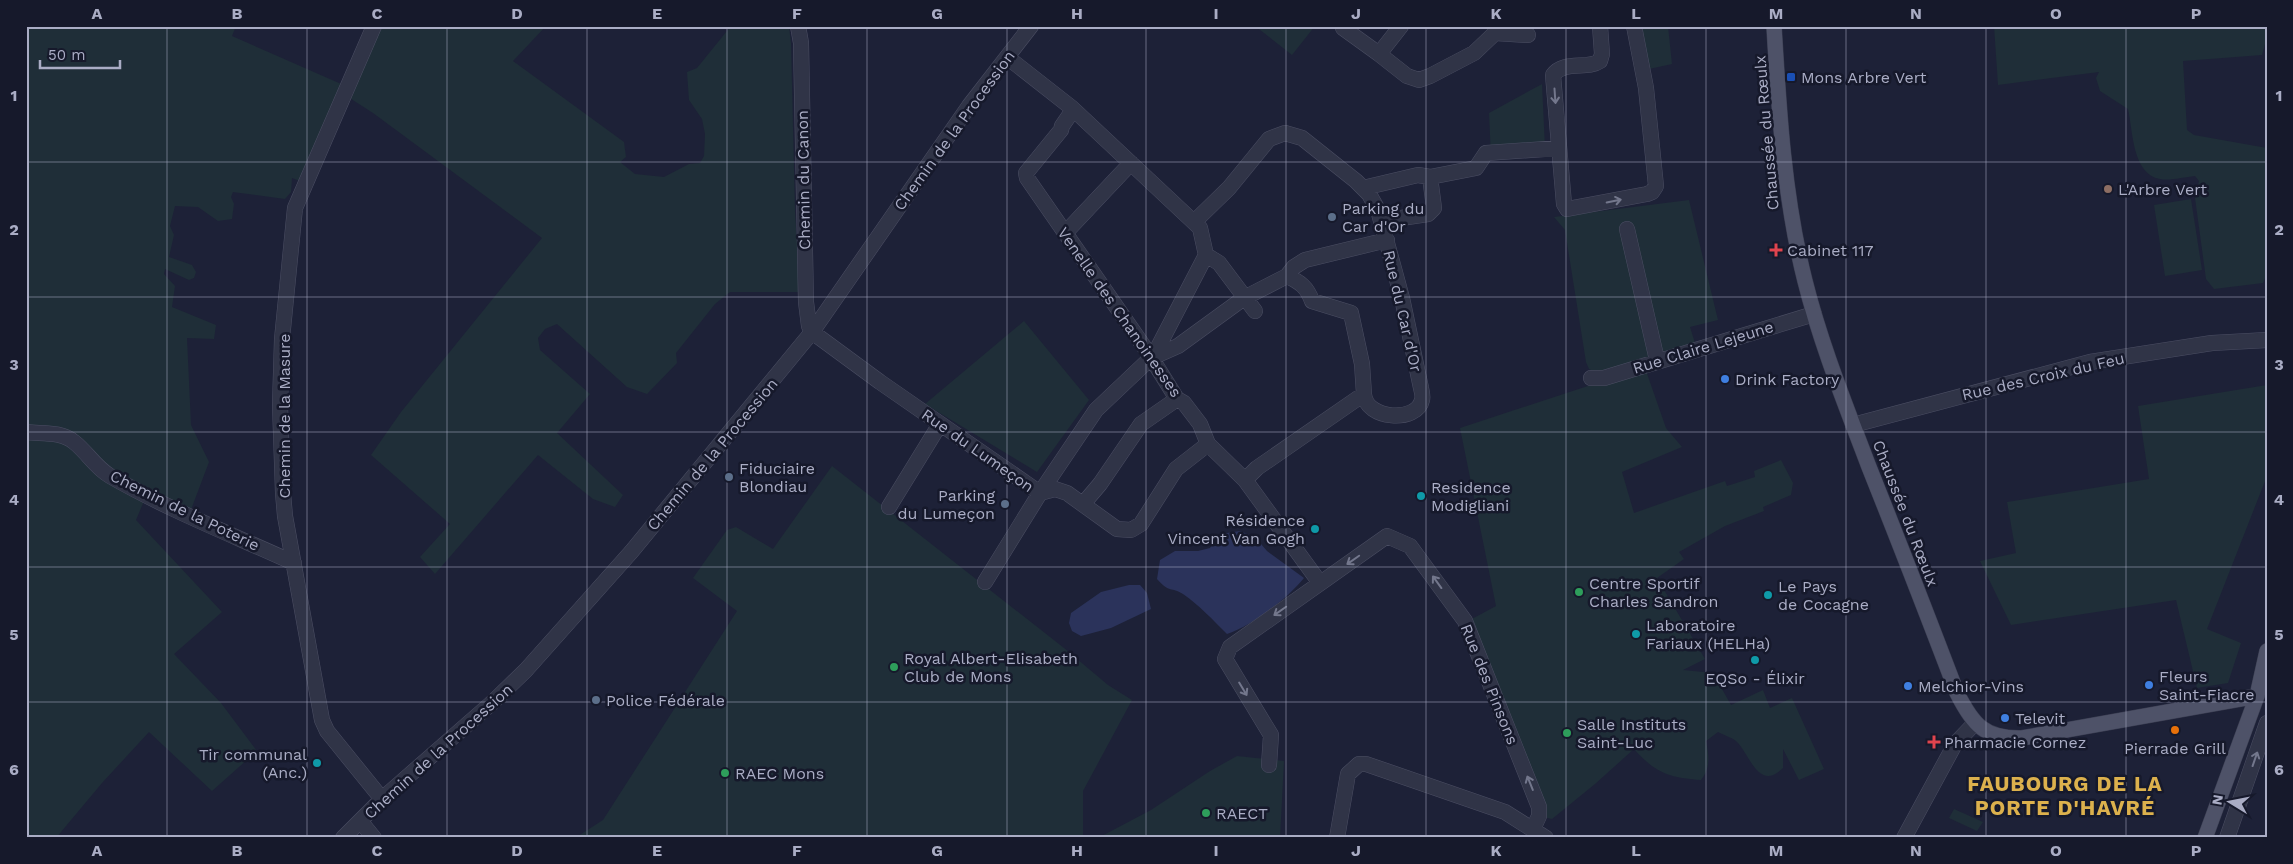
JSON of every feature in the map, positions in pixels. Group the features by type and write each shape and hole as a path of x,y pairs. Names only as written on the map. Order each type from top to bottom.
{"main road":[{"name":"Chaussée du Rœulx","path":"1774,26 1780,127 1788,196 1814,314 1853,425 1957,693 1975,723 1982,729 2003,738 2029,737 2262,695"},
{"path":"2262,695 2267,651"},
{"path":"2205,838 2267,681"}],"street":[{"name":"Chemin de la Masure","path":"374,26 300,196 293,219 282,339 280,405 283,493 322,720 328,731 382,799"},
{"name":"Chemin du Canon","path":"798,26 800,42 806,311 812,332"},
{"name":"Chemin de la Procession","path":"343,838 382,799 494,702 526,670 632,550 812,332 979,91 1031,26"},
{"path":"1379,54 1401,26"},
{"path":"1600,26 1602,58 1595,64 1562,68 1553,75 1564,204 1567,209 1610,202 1652,192 1656,186 1640,53 1634,26"},
{"path":"1343,28 1407,76 1419,80 1474,52 1495,33 1528,35"},
{"path":"1007,57 1073,110 1200,228 1206,255 1219,263 1255,311"},
{"name":"Venelle des Chanoinesses","path":"1073,110 1061,130 1026,173 1034,190 1066,232 1177,399 1184,402 1200,424 1208,444 1245,480 1320,583"},
{"name":"Rue du Car d'Or","path":"1194,222 1229,188 1269,138 1278,134 1285,133 1302,138 1363,188 1378,210 1387,240 1422,388 1422,401 1416,410 1395,416 1385,416 1378,414 1364,398 1364,394"},
{"path":"1363,188 1418,175 1430,177 1476,168 1486,153 1560,148"},
{"path":"1066,232 1131,163"},
{"path":"1381,221 1428,214 1434,208 1430,177"},
{"path":"1627,229 1657,360"},
{"path":"1151,358 1178,346 1244,298 1279,282 1294,267 1306,260 1387,240"},
{"name":"Rue du Lumeçon","path":"812,332 1040,493 1096,410 1151,358 1206,255"},
{"path":"1245,480 1258,468 1364,394 1362,364 1351,313 1312,301 1308,290 1301,283 1287,276"},
{"name":"Rue Claire Lejeune","path":"1591,378 1604,378 1657,360 1814,314"},
{"name":"Rue des Croix du Feu","path":"1853,425 2090,362 2212,343 2267,340"},
{"path":"1083,504 1100,484 1141,424 1177,399"},
{"path":"889,507 940,424"},
{"name":"Chemin de la Poterie","path":"26,432 51,434 68,438 74,441 94,464 109,475 189,515 294,563"},
{"path":"985,582 1040,493 1055,489 1067,493 1117,529 1131,530 1141,524 1176,469 1208,444"},
{"name":"Rue des Pinsons","path":"1320,583 1387,536 1410,546 1465,621 1539,806 1542,835"},
{"path":"1269,765 1271,735 1225,659 1230,647 1320,583"},
{"path":"1904,838 1955,744 1975,723"},
{"path":"2227,838 2267,723"},
{"path":"1338,838 1348,774 1354,766 1359,764 1366,764 1505,812 1542,835"},
{"path":"361,822 374,838"}],"shaded area":[{"path":"26,26 236,26 232,36 348,87 374,26 546,26 513,61 624,142 626,157 620,162 635,174 664,177 689,164 700,163 704,156 705,134 702,119 689,100 687,72 697,68 731,26 789,26 795,212 800,292 730,292 715,304 676,353 677,363 647,394 627,387 557,324 545,329 538,338 540,350 590,394 557,433 623,495 615,507 593,499 538,455 435,574 420,557 450,524 371,455 401,412 542,238 373,113 345,95 305,183 292,178 291,192 285,199 233,192 231,197 234,204 232,219 218,221 198,207 175,206 170,226 174,235 169,257 192,265 196,272 194,278 189,280 165,269 164,274 175,286 172,307 216,325 214,339 187,338 191,425 209,462 189,515 147,494 136,520 222,612 174,654 221,703 257,751 212,791 149,732 102,783 56,838 26,838 26,444 30,433 26,432"},
{"path":"1255,26 1315,26 1292,55"},
{"path":"1640,26 1668,26 1672,64 1649,69"},
{"path":"1994,26 2267,26 2267,37 2262,55 2183,61 2187,130 2194,135 2267,148 2267,274 2263,283 2214,289 2206,279 2195,198 2199,181 2195,176 2160,179 2144,169 2135,150 2128,109 2100,91 2096,78 2099,72 1998,85"},
{"path":"1542,84 1545,148 1491,157 1489,113"},
{"path":"2191,199 2202,270 2165,276 2154,205"},
{"path":"1689,200 1718,320 1690,327 1695,343 1648,359 1595,372 1589,369 1586,362 1565,230 1554,217"},
{"path":"1024,321 1089,400 1037,472 925,404"},
{"name":"Centre Sportif Charles Sandron","path":"1644,365 1666,428 1682,447 1622,472 1634,513 1725,481 1727,486 1755,477 1754,471 1781,460 1793,483 1791,495 1763,507 1764,511 1725,526 1679,552 1684,559 1657,578 1705,659 1683,670 1713,673 1731,705 1763,690 1770,708 1792,698 1824,769 1799,780 1783,749 1783,768 1767,776 1755,768 1736,741 1718,732 1706,741 1708,761 1706,771 1701,780 1680,778 1664,773 1649,764 1634,749 1552,819 1539,816 1470,620 1496,606 1460,428 1597,383"},
{"path":"2267,385 2267,476 2207,629 2241,643 2228,683 2197,688 2176,600 2011,625 1980,561 2016,553 2007,502 2149,479 2138,406"},
{"name":"Royal Albert-Elisabeth Club de Mons","path":"832,466 1064,648 1108,685 1132,700 1083,791 1083,838 575,838 603,820 737,611 693,578 727,530 736,527 773,549"},
{"path":"1237,756 1284,761 1280,838 1098,838 1151,810 1210,771"},
{"path":"1954,809 1983,822 1977,831 1949,818"}],"water":[{"path":"1240,531 1255,537 1267,551 1304,578 1288,595 1268,611 1247,625 1227,634 1189,598 1165,587 1157,579 1160,560 1175,551 1198,551 1210,548 1214,542 1227,533"},
{"path":"1129,585 1140,585 1147,593 1151,609 1111,628 1081,636 1072,631 1069,623 1071,613 1101,592"}],"place":[{"name":"Mons Arbre Vert","path":"1791,77"},
{"name":"L'Arbre Vert","path":"2108,189"},
{"name":"Parking du Car d'Or","path":"1332,217"},
{"name":"Cabinet 117","path":"1776,250"},
{"name":"Drink Factory","path":"1725,379"},
{"name":"Fiduciaire Blondiau","path":"729,477"},
{"name":"Residence Modigliani","path":"1421,496"},
{"name":"Parking du Lumeçon","path":"1005,504"},
{"name":"Résidence Vincent Van Gogh","path":"1315,529"},
{"name":"Centre Sportif Charles Sandron","path":"1579,592"},
{"name":"Le Pays de Cocagne","path":"1768,595"},
{"name":"Laboratoire Fariaux (HELHa)","path":"1636,634"},
{"name":"EQSo - Élixir","path":"1755,660"},
{"name":"Royal Albert-Elisabeth Club de Mons","path":"894,667"},
{"name":"Fleurs Saint-Fiacre","path":"2149,685"},
{"name":"Melchior-Vins","path":"1908,686"},
{"name":"Police Fédérale","path":"596,700"},
{"name":"Televit","path":"2005,718"},
{"name":"Pierrade Grill","path":"2175,730"},
{"name":"Salle Instituts Saint-Luc","path":"1567,733"},
{"name":"Pharmacie Cornez","path":"1934,742"},
{"name":"Tir communal (Anc.)","path":"317,763"},
{"name":"RAEC Mons","path":"725,773"},
{"name":"RAECT","path":"1206,813"}],"district":[{"name":"FAUBOURG DE LA PORTE D'HAVRÉ","path":"2065,796"}]}
